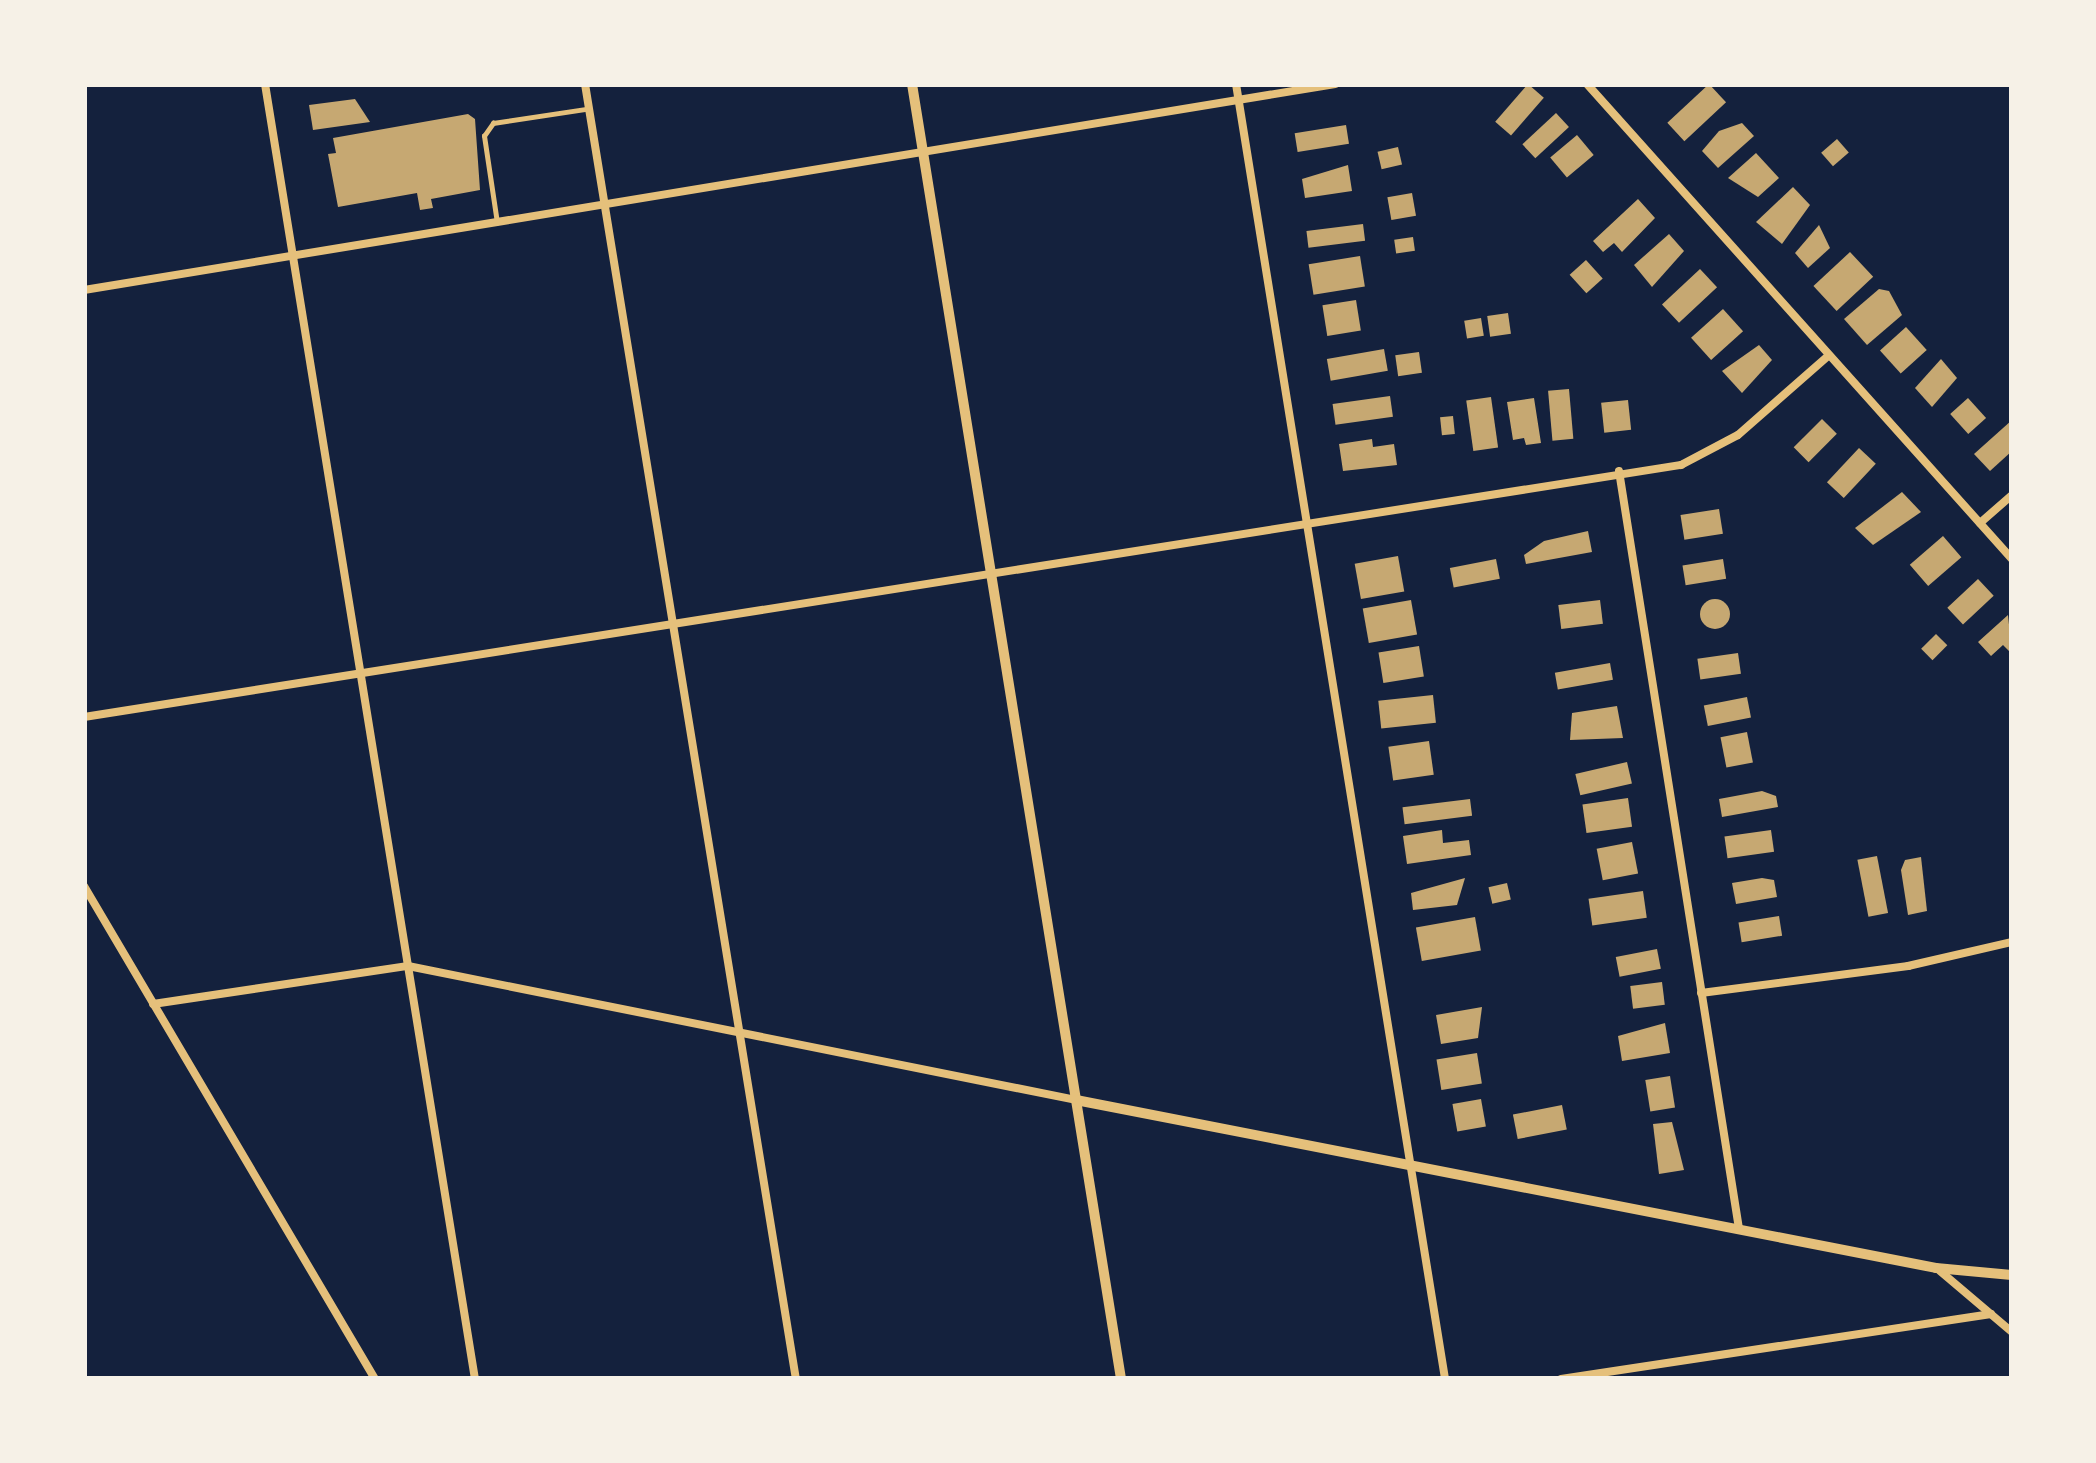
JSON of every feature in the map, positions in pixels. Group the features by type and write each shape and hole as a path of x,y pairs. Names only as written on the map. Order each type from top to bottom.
{"street":[{"path":"266,84 475,1379"},
{"path":"585,84 796,1379"},
{"path":"912,84 1121,1379"},
{"path":"1236,84 1445,1379"},
{"path":"84,290 1335,84"},
{"path":"1587,84 2012,559"},
{"path":"84,717 1619,471 1682,465 1726,442 1829,355"},
{"path":"1619,471 1738,1229"},
{"path":"1980,523 2012,495"},
{"path":"84,886 374,1379"},
{"path":"1701,993 1908,966 2012,942"},
{"path":"153,1004 408,966 1936,1268 2012,1274"},
{"path":"1936,1268 2012,1332"},
{"path":"1561,1379 1990,1314"}],"lane":[{"path":"496,223 484,136 493,123 589,109"}],"building":[{"path":"1528,84 1544,98 1511,136 1495,122"},
{"path":"1709,84 1726,102 1684,141 1667,123"},
{"path":"355,99 370,122 313,130 309,105"},
{"path":"1556,113 1569,127 1535,158 1522,144"},
{"path":"468,114 475,119 480,190 431,199 433,208 420,210 417,193 338,207 328,154 336,153 333,138"},
{"path":"1742,123 1754,136 1718,168 1702,151 1719,131"},
{"path":"1346,125 1349,144 1298,152 1295,133"},
{"path":"1577,135 1594,155 1567,177 1550,157"},
{"path":"1837,139 1849,153 1833,166 1821,153"},
{"path":"1398,147 1402,165 1382,169 1378,152"},
{"path":"1756,153 1779,178 1758,197 1728,178"},
{"path":"1348,165 1352,191 1305,198 1302,179"},
{"path":"1793,187 1810,205 1782,244 1756,222"},
{"path":"1412,193 1416,216 1391,220 1387,197"},
{"path":"1638,199 1655,218 1622,252 1614,243 1603,252 1593,241"},
{"path":"1363,224 1365,241 1308,248 1306,231"},
{"path":"1819,225 1830,248 1808,268 1795,253"},
{"path":"1669,234 1684,251 1652,287 1634,265"},
{"path":"1413,237 1415,251 1396,254 1394,240"},
{"path":"1850,252 1873,277 1837,311 1813,286"},
{"path":"1360,256 1365,287 1313,295 1309,264"},
{"path":"1586,260 1603,279 1586,293 1570,275"},
{"path":"1700,269 1717,287 1679,323 1662,304"},
{"path":"1879,289 1889,291 1902,315 1867,345 1844,319"},
{"path":"1356,300 1361,331 1327,336 1322,305"},
{"path":"1723,309 1743,331 1711,360 1691,338"},
{"path":"1508,313 1511,334 1490,337 1487,316"},
{"path":"1481,318 1484,336 1467,338 1464,321"},
{"path":"1906,327 1927,350 1901,373 1880,350"},
{"path":"1759,345 1772,360 1742,393 1722,371"},
{"path":"1384,349 1388,371 1331,381 1327,359"},
{"path":"1419,352 1422,373 1398,376 1395,355"},
{"path":"1941,359 1957,378 1932,407 1915,388"},
{"path":"1569,389 1573,439 1552,441 1548,391"},
{"path":"1390,396 1393,417 1335,425 1333,404"},
{"path":"1491,397 1498,448 1473,451 1466,400"},
{"path":"1534,398 1541,443 1526,445 1524,438 1513,440 1507,402"},
{"path":"1968,398 1986,418 1968,434 1950,414"},
{"path":"1628,400 1631,430 1604,433 1601,403"},
{"path":"1453,416 1455,434 1442,435 1440,417"},
{"path":"1822,419 1837,434 1809,462 1794,447"},
{"path":"2012,420 2012,451 1990,471 1974,454"},
{"path":"1372,439 1373,447 1394,444 1397,465 1343,471 1339,444"},
{"path":"1859,448 1876,464 1844,498 1827,482"},
{"path":"1902,492 1921,512 1873,545 1855,528"},
{"path":"1719,509 1723,534 1684,540 1680,515"},
{"path":"1588,531 1592,552 1526,564 1524,555 1544,541"},
{"path":"1943,536 1961,557 1928,586 1910,565"},
{"path":"1398,556 1404,591 1361,599 1355,564"},
{"path":"1496,559 1500,579 1454,588 1450,568"},
{"path":"1723,559 1726,579 1686,585 1683,565"},
{"path":"1978,579 1994,596 1963,624 1947,608"},
{"path":"1715,599 1726,603 1730,614 1726,625 1715,629 1704,625 1700,614 1704,603"},
{"path":"1411,600 1417,634 1369,643 1363,609"},
{"path":"1600,600 1603,624 1561,629 1558,605"},
{"path":"2008,615 2012,654 2003,645 1991,656 1978,642"},
{"path":"1936,634 1947,645 1932,660 1921,649"},
{"path":"1419,646 1424,677 1383,683 1379,652"},
{"path":"1738,653 1741,674 1700,680 1697,659"},
{"path":"1610,663 1613,680 1558,689 1555,673"},
{"path":"1433,695 1436,723 1381,729 1378,701"},
{"path":"1747,697 1751,718 1708,726 1704,705"},
{"path":"1617,706 1623,738 1570,740 1572,713"},
{"path":"1747,732 1753,762 1726,768 1720,737"},
{"path":"1429,741 1434,775 1393,780 1388,747"},
{"path":"1627,762 1632,783 1580,795 1575,774"},
{"path":"1762,791 1776,796 1778,807 1722,817 1719,799"},
{"path":"1628,798 1632,827 1586,833 1582,804"},
{"path":"1470,799 1472,816 1405,824 1403,807"},
{"path":"1442,830 1443,843 1469,840 1471,855 1407,864 1403,836"},
{"path":"1771,830 1774,852 1728,858 1724,837"},
{"path":"1632,842 1638,873 1603,880 1597,849"},
{"path":"1877,856 1888,913 1868,917 1857,860"},
{"path":"1921,857 1927,911 1908,915 1901,870 1905,860"},
{"path":"1465,878 1457,905 1413,910 1411,893"},
{"path":"1774,880 1777,897 1736,904 1732,883"},
{"path":"1507,883 1511,900 1492,904 1488,887"},
{"path":"1643,891 1647,918 1592,925 1589,899"},
{"path":"1779,916 1782,936 1742,942 1739,922"},
{"path":"1475,917 1481,950 1422,961 1416,927"},
{"path":"1657,949 1661,969 1620,977 1616,957"},
{"path":"1662,982 1665,1005 1633,1009 1630,986"},
{"path":"1482,1007 1478,1038 1441,1044 1436,1015"},
{"path":"1665,1023 1670,1053 1622,1061 1618,1036"},
{"path":"1477,1053 1482,1084 1441,1090 1437,1059"},
{"path":"1670,1076 1675,1108 1650,1112 1645,1080"},
{"path":"1481,1099 1486,1127 1457,1132 1452,1104"},
{"path":"1562,1105 1567,1130 1518,1139 1513,1115"},
{"path":"1672,1122 1684,1170 1659,1174 1653,1124"}]}
